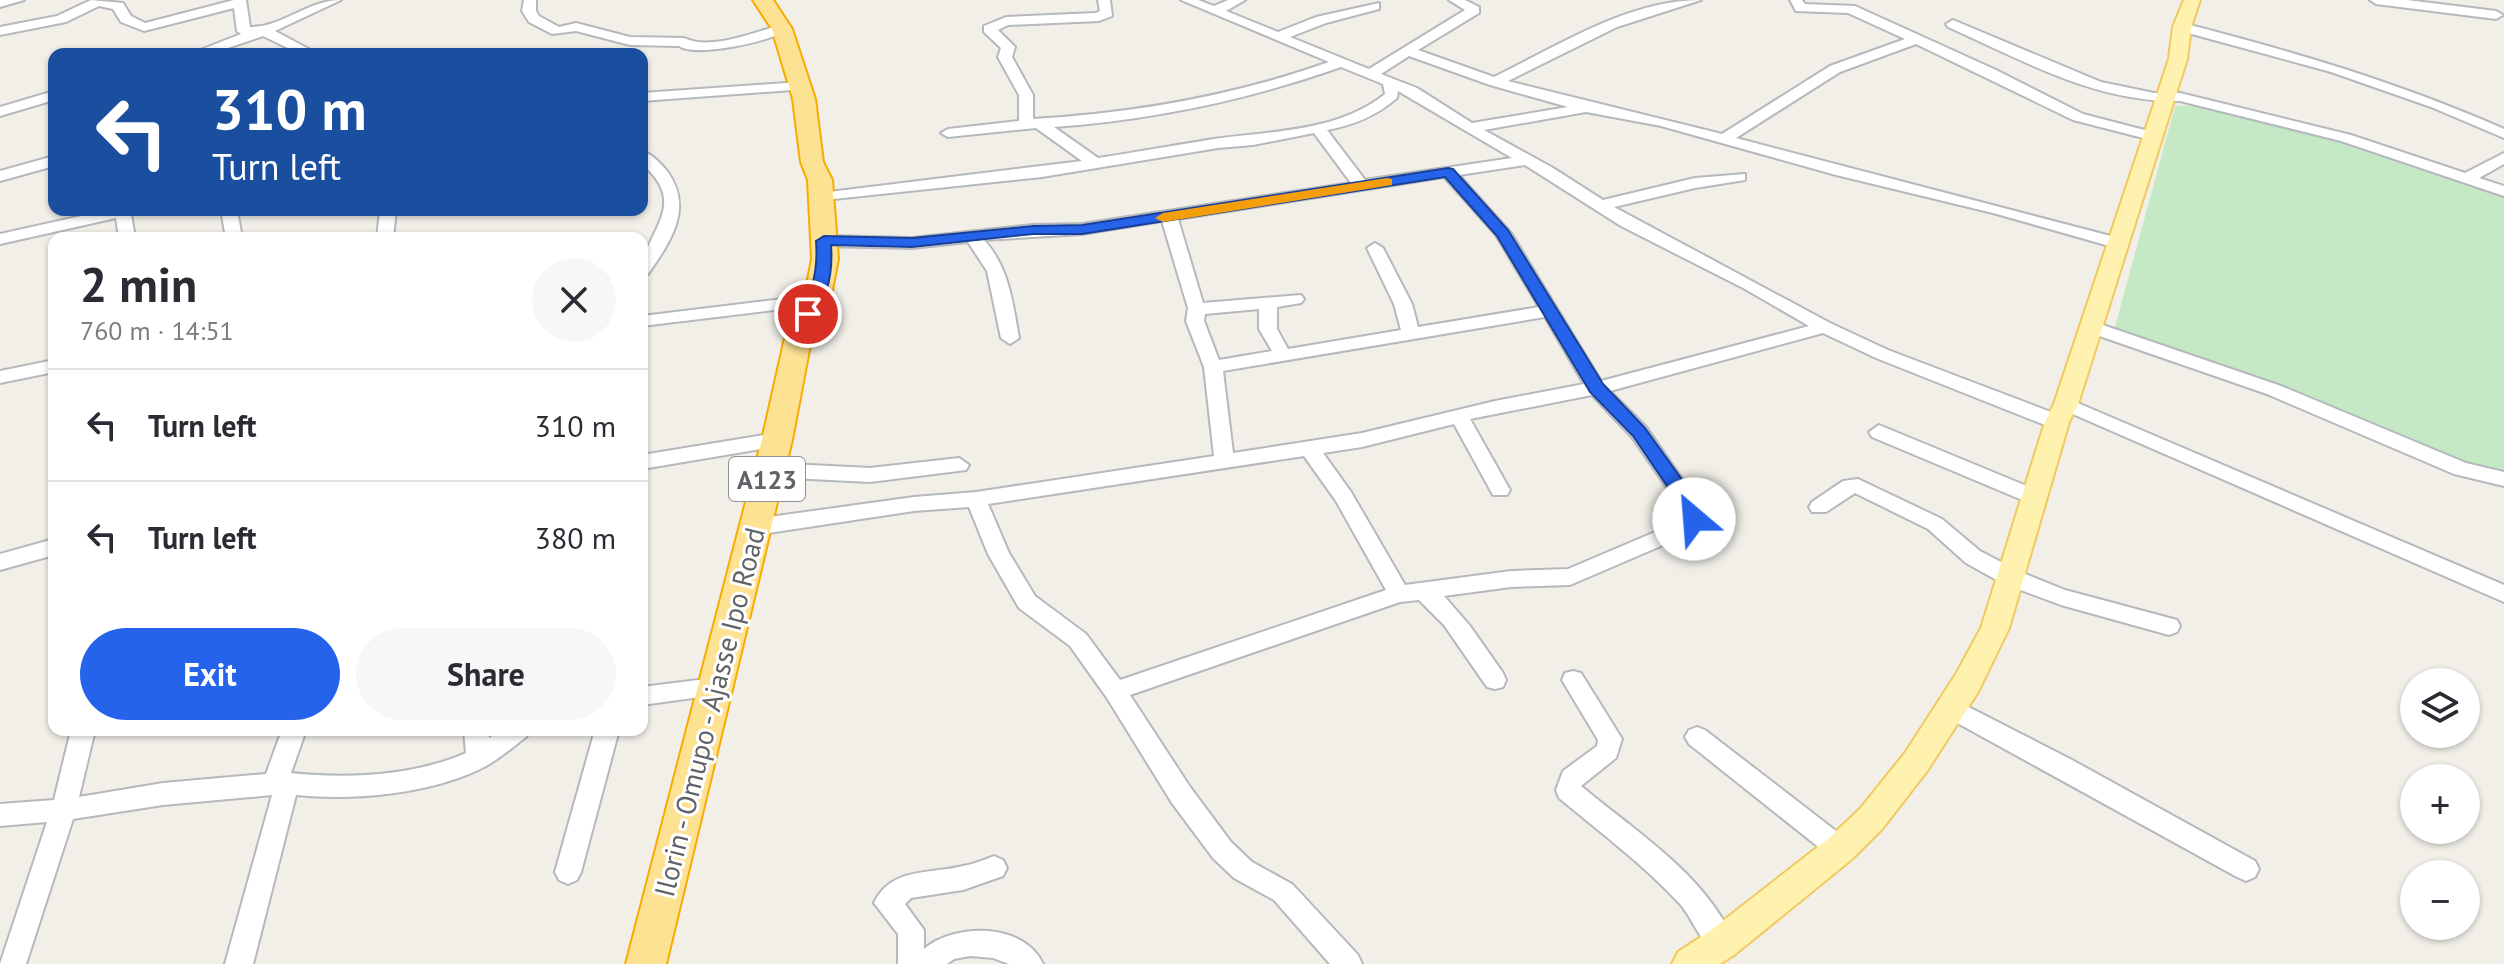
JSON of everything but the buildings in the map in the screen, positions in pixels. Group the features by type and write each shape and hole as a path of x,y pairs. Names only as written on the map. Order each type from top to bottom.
{"highway":[{"name":"Ilorin - Omupo - Ajasse Ipo Road","path":"646,964 770,470 800,329 817,300 825,259 820,180 812,162 800,86 782,29 763,0"}],"main road":[{"path":"1690,964 1722,943 1840,849 1871,819 1916,762 1967,683 1995,628 2034,497 2120,244 2151,136 2178,59 2182,27 2192,0"}],"street":[{"path":"0,3 18,0"},
{"path":"214,48 264,31 335,0"},
{"path":"530,0 529,11 534,19 550,28 557,31 585,29 631,48 684,42 686,46 728,44 782,29"},
{"path":"1094,162 1032,122 1026,95 1005,57 1008,47 989,29 1006,21 1099,17 1107,13 1104,0"},
{"path":"1187,0 1412,91 1600,206 1824,327 1934,376 2062,413 2504,594"},
{"path":"1215,11 1239,0"},
{"path":"1369,75 1474,10 1455,0"},
{"path":"1796,0 1801,8 1850,9 2087,121 2151,136"},
{"path":"2376,0 2496,15"},
{"path":"0,31 61,19 100,1 118,6 126,19 144,27 240,1 244,31 264,31 299,48"},
{"path":"1495,82 1612,24 1686,1"},
{"path":"1277,37 1321,20 1374,6"},
{"path":"1953,24 2094,84 2164,99 2180,97 2346,138 2504,191"},
{"path":"2182,27 2336,69 2436,104 2504,134"},
{"path":"1725,139 1835,69 1915,40"},
{"path":"1407,51 1495,82 1589,108 1663,122 2120,244"},
{"path":"948,133 1032,122 1095,119 1205,103 1278,86 1340,63"},
{"path":"821,198 1319,130 1374,110 1392,95 1390,83"},
{"path":"648,97 800,86"},
{"path":"0,112 48,97"},
{"path":"1469,128 1589,108"},
{"path":"1319,130 1333,153 1361,186"},
{"path":"2467,178 2504,158"},
{"path":"824,241 883,243 973,238 1033,230 1082,229 1526,160"},
{"path":"648,161 664,176 673,205 669,231 650,251"},
{"path":"0,176 48,163"},
{"path":"1115,691 1399,594 1511,579 1570,577 1691,525 1693,510 1639,432 1596,388 1503,233 1448,172"},
{"path":"1600,206 1695,183 1740,177"},
{"path":"0,239 104,216"},
{"path":"1169,217 1197,308 1195,321 1213,367 1224,458"},
{"path":"973,238 981,245 1003,296 1010,338"},
{"path":"1375,248 1403,304 1411,336"},
{"path":"1197,308 1295,299"},
{"path":"648,320 817,300"},
{"path":"1268,303 1268,329 1282,353"},
{"path":"1213,367 1282,353 1411,336 1548,311"},
{"path":"755,527 914,504 976,499 1224,458 1362,440 1596,388 1740,352 1824,327"},
{"path":"2091,327 2287,395 2461,469 2504,479"},
{"path":"0,377 48,367"},
{"path":"1459,416 1500,490"},
{"path":"1879,432 2034,497"},
{"path":"648,461 777,440"},
{"path":"1309,448 1344,497 1399,594"},
{"path":"770,470 870,475 959,465"},
{"path":"1819,507 1850,486 1870,490 1935,524 1973,557 2010,577 2061,597 2169,626"},
{"path":"976,499 999,554 1027,602 1078,640 1115,691 1181,795 1222,850 1243,870 1283,892 1348,964"},
{"path":"0,562 48,549"},
{"path":"1423,591 1435,598 1469,639 1495,680"},
{"path":"1573,680 1610,739 1608,751 1572,778 1568,790 1674,879 1696,903 1722,943"},
{"path":"648,695 714,687"},
{"path":"1949,707 2246,869"},
{"path":"12,964 64,810 82,736"},
{"path":"239,964 292,736"},
{"path":"477,736 479,758"},
{"path":"0,815 64,810 119,799 280,784 331,788 403,781 443,772 479,758 510,736"},
{"path":"568,872 605,736"},
{"path":"1697,737 1840,849"},
{"path":"994,868 963,878 905,887 887,903 911,930 911,962 929,963 949,947 988,944 1019,952 1029,964"}],"green space":[{"path":"2202,105 2347,144 2504,196 2504,480 2461,469 2112,338 2175,106"}],"slow traffic":[{"path":"1163,218 1387,182"}],"route":[{"path":"808,314 817,300 825,259 824,241 912,243 1033,230 1082,229 1448,172 1503,233 1596,388 1639,432 1693,510 1694,519"}]}
